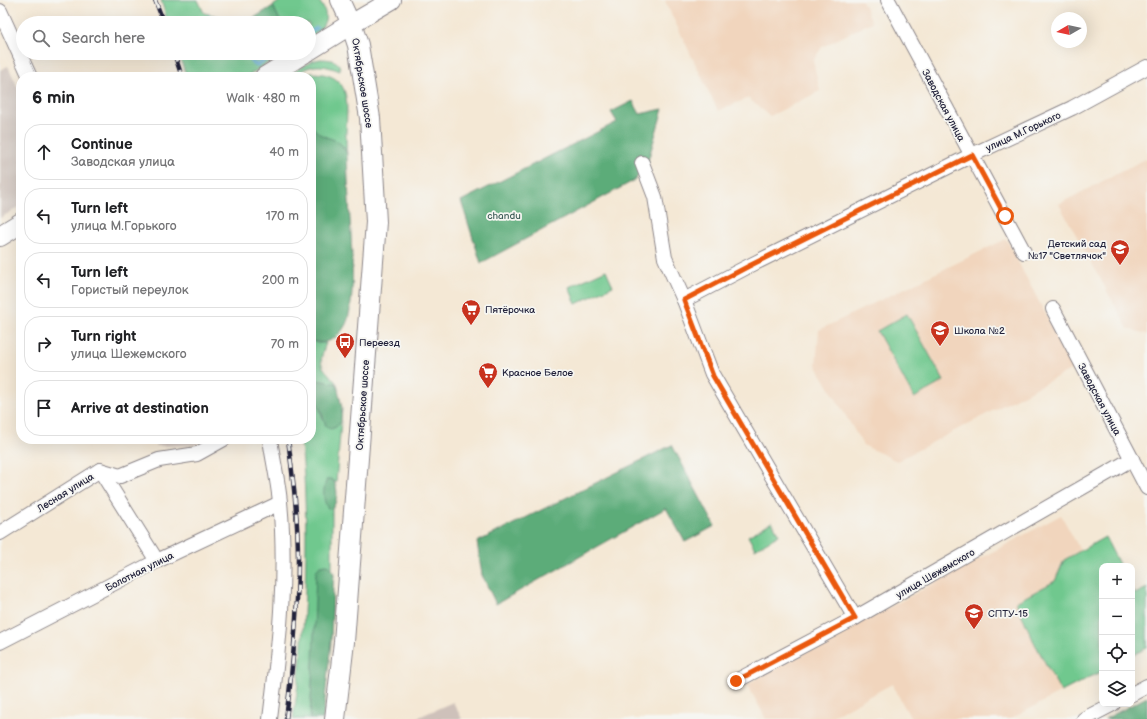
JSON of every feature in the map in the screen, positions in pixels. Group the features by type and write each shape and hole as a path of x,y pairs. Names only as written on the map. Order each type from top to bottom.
{"main road":[{"path":"316,46 352,24"},
{"name":"Октябрьское шоссе","path":"335,719 344,642 376,222 370,118 357,39 352,24"},
{"path":"273,72 293,60"},
{"path":"0,236 16,227"}],"street":[{"name":"Октябрьское шоссе","path":"340,0 352,24"},
{"path":"352,24 392,0"},
{"name":"Заводская улица","path":"888,0 1024,252"},
{"path":"0,11 16,46"},
{"path":"22,60 28,72"},
{"name":"улица М.Горького","path":"684,300 972,155 1072,108 1147,67"},
{"path":"642,162 655,197 665,258 684,300 713,376 855,618"},
{"name":"Заводская улица","path":"1053,309 1147,488"},
{"name":"Лесная улица","path":"0,533 100,470 120,476 159,460 197,454 215,444"},
{"path":"270,719 280,639 283,573 280,503 271,444"},
{"name":"улица Шежемского","path":"736,681 855,618 1132,459"},
{"path":"100,470 157,561"},
{"name":"Болотная улица","path":"0,642 157,561 280,503"},
{"path":"1135,692 1147,686"},
{"path":"1084,719 1107,707"}],"shaded area":[{"path":"862,0 872,22 822,47 813,61 820,91 770,116 748,98 718,111 665,1"},
{"path":"8,66 16,83 16,209 0,218 0,70"},
{"name":"Детский сад №17 \"Светлячок\"","path":"1147,158 1147,334 1128,329 1059,204"},
{"name":"Школа №2","path":"1006,239 1074,368 897,461 863,445 816,365 819,330"},
{"path":"156,444 198,445 156,446"},
{"name":"СПТУ-15","path":"1061,515 1099,585 1099,672 1011,719 911,719 892,684 827,719 766,719 747,684"},
{"path":"453,702 462,719 414,719"}],"green space":[{"path":"161,0 198,0 204,13 213,16 166,16"},
{"path":"281,0 318,0 325,11 325,21 323,26 316,33 316,16 278,16 273,6"},
{"path":"273,6 278,16 257,16"},
{"path":"181,60 273,60 254,72 185,72"},
{"path":"316,60 331,60 337,62 340,67 340,71 326,67 312,66 300,72 293,72"},
{"path":"316,73 325,74 334,78 341,84 345,92 347,111 347,155 344,147 331,139 321,136 316,132"},
{"name":"chandu","path":"633,101 640,114 663,109 647,164 635,180 481,263 461,201 617,122 611,112"},
{"path":"316,131 339,143 344,148 347,155 352,266 352,298 346,325 334,338 328,341 317,342"},
{"path":"606,270 613,286 576,304 569,287"},
{"path":"907,314 944,381 914,398 877,331"},
{"path":"316,342 326,343 321,362 322,366 337,384 316,380"},
{"path":"316,380 337,384 342,408 341,422 336,427 331,429 326,426 319,406 316,402"},
{"path":"316,402 319,406 323,419 336,427 341,422 336,483 332,479 328,508 332,509 332,569 327,565 313,664 310,719 293,719 302,650 305,580 306,533 303,462 301,444 316,444"},
{"path":"672,445 715,526 685,542 666,508 496,604 482,575 477,542"},
{"path":"327,479 332,479 337,490 332,509 328,508 324,498 324,490"},
{"path":"772,522 779,535 755,549 748,536"},
{"path":"1105,537 1118,563 1099,563 1099,673 1061,692 1034,642 1016,602 1055,581 1064,560"},
{"path":"327,565 332,569 334,575 331,642 323,719 310,719 316,571 320,566"},
{"path":"1147,588 1147,648 1135,654 1135,599 1135,594"},
{"path":"1147,697 1147,719 1105,719 1128,707 1135,707 1135,703"}],"waterway":[{"path":"251,60 253,64 257,65 265,60"}],"railway":[{"path":"155,0 161,16"},
{"path":"176,60 180,72"},
{"path":"286,719 295,638 298,558 296,513 289,444"}],"place":[{"name":"Детский сад №17 \"Светлячок\"","path":"1120,266"},
{"name":"Пятёрочка","path":"471,326"},
{"name":"Школа №2","path":"940,347"},
{"name":"Переезд","path":"345,359"},
{"name":"Красное Белое","path":"488,389"},
{"name":"СПТУ-15","path":"974,630"}],"route":[{"path":"736,681 855,618 713,376 684,300 972,155 1005,216"}]}
